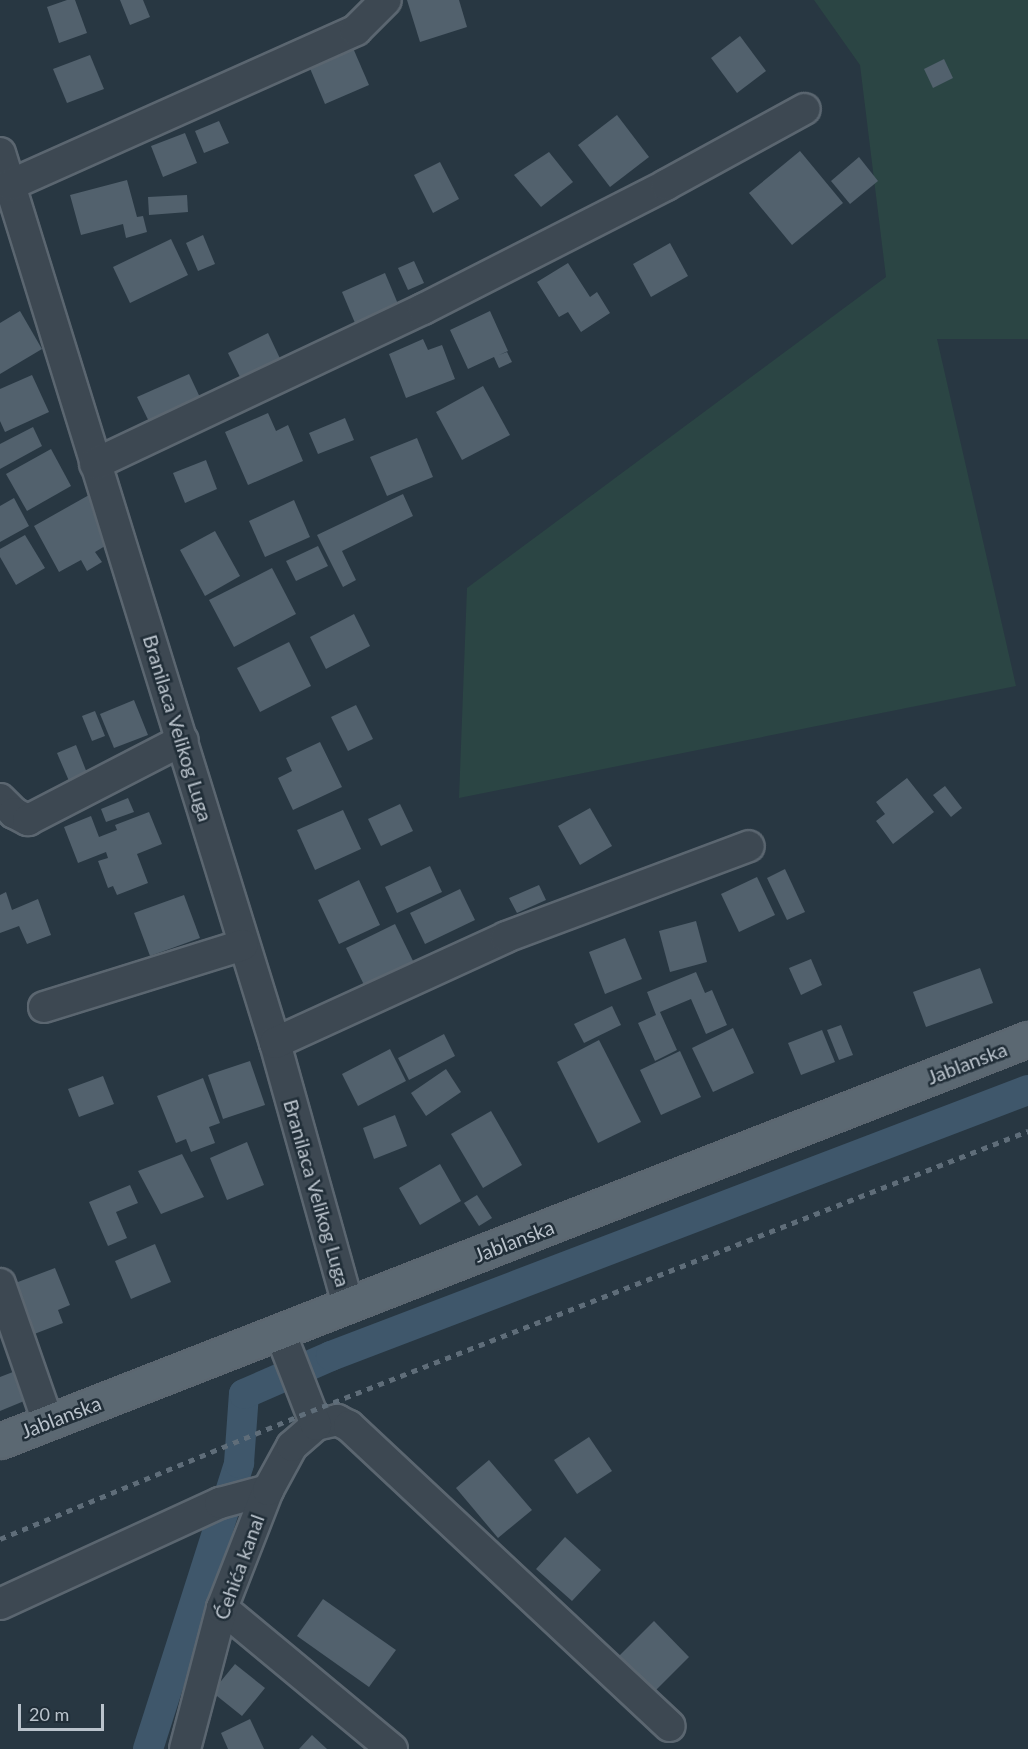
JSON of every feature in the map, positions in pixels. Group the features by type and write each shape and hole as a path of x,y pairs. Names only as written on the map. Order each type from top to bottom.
{"main road":[{"name":"Jablanska","path":"0,1441 282,1338 348,1305 1028,1039"}],"street":[{"path":"10,185 356,30 386,0"},
{"path":"95,464 423,309 666,185 805,109"},
{"name":"Branilaca Velikog Luga","path":"0,153 275,1043 348,1305"},
{"path":"0,799 14,813 28,820 183,740"},
{"path":"275,1043 506,937 749,846"},
{"path":"44,1007 243,945"},
{"path":"0,1284 48,1422"},
{"path":"282,1338 311,1413 349,1426 670,1726"},
{"name":"Ćehića kanal","path":"185,1749 222,1608 244,1497 292,1446 311,1413"},
{"path":"0,1604 244,1497"},
{"path":"222,1608 392,1749"}],"green space":[{"path":"814,0 1028,0 1028,339 937,339 1016,686 459,798 467,588 886,277 860,65"}],"building":[{"path":"67,0 75,0 87,33 59,43 47,7"},
{"path":"120,0 143,0 150,17 130,25"},
{"path":"407,0 459,0 467,27 420,42"},
{"path":"740,36 766,71 737,93 711,58"},
{"path":"353,48 369,85 325,104 309,66"},
{"path":"90,55 104,89 67,103 53,69"},
{"path":"944,59 953,78 933,88 924,69"},
{"path":"617,115 649,157 610,187 578,145"},
{"path":"219,121 229,143 204,153 195,131"},
{"path":"185,133 197,163 163,177 151,146"},
{"path":"800,151 843,203 792,245 749,193"},
{"path":"549,152 573,182 541,207 514,175"},
{"path":"859,157 878,181 850,204 831,181"},
{"path":"440,162 459,199 433,213 414,175"},
{"path":"127,180 137,217 143,216 147,232 126,238 123,224 81,235 70,195"},
{"path":"187,195 188,212 149,215 148,197"},
{"path":"203,235 215,264 198,271 186,243"},
{"path":"171,239 188,275 130,303 113,267"},
{"path":"670,243 688,276 651,297 633,264"},
{"path":"414,261 424,283 408,290 398,268"},
{"path":"568,263 590,297 597,292 610,313 581,332 568,312 559,317 537,282"},
{"path":"385,273 398,304 355,323 342,292"},
{"path":"20,311 42,349 0,374 0,323"},
{"path":"490,311 508,351 499,355 507,352 512,362 499,368 494,357 468,369 450,330"},
{"path":"268,333 284,367 242,381 228,353"},
{"path":"423,339 428,350 442,345 455,379 406,398 389,354"},
{"path":"189,374 204,406 153,430 137,397"},
{"path":"32,375 49,412 5,432 0,421 0,389"},
{"path":"483,386 510,435 462,460 436,412"},
{"path":"268,413 276,431 288,425 303,461 248,485 225,432"},
{"path":"345,418 354,440 318,454 309,433"},
{"path":"33,427 42,446 0,469 0,444"},
{"path":"417,438 433,477 387,496 370,457"},
{"path":"51,449 71,486 27,511 6,474"},
{"path":"206,460 217,489 185,503 173,473"},
{"path":"403,494 413,516 342,551 356,580 343,587 317,535"},
{"path":"89,495 115,540 95,552 102,562 87,571 81,560 59,572 34,526"},
{"path":"14,498 29,526 0,542 0,506"},
{"path":"294,500 310,537 265,557 249,521"},
{"path":"215,531 240,576 205,596 180,550"},
{"path":"25,535 45,568 16,585 0,557 0,549"},
{"path":"318,546 328,566 296,581 286,561"},
{"path":"272,568 296,614 234,647 209,600"},
{"path":"354,614 370,646 326,669 310,637"},
{"path":"289,642 311,686 260,712 237,668"},
{"path":"134,700 148,735 114,748 100,714"},
{"path":"356,705 373,739 348,751 331,717"},
{"path":"95,711 105,736 92,741 82,716"},
{"path":"320,742 342,787 293,810 278,778 292,771 286,758"},
{"path":"76,745 87,773 69,781 57,753"},
{"path":"907,778 934,812 893,844 876,821 885,814 876,802"},
{"path":"945,786 962,808 951,817 933,795"},
{"path":"128,798 134,812 106,822 101,809"},
{"path":"400,804 413,831 381,846 368,819"},
{"path":"590,808 612,846 580,865 558,826"},
{"path":"343,810 361,849 315,870 297,830"},
{"path":"149,812 162,844 137,854 148,883 117,895 113,886 108,888 98,861 108,858 106,852 78,863 64,827 91,816 99,837 117,830 115,825"},
{"path":"430,866 442,892 397,913 385,887"},
{"path":"785,869 805,912 787,920 767,878"},
{"path":"757,877 775,915 739,932 721,894"},
{"path":"359,880 380,925 339,944 318,900"},
{"path":"539,885 546,900 517,913 509,898"},
{"path":"460,889 475,920 425,944 410,913"},
{"path":"6,892 12,910 38,899 51,935 27,944 19,926 0,933 0,895"},
{"path":"184,895 200,938 150,956 134,913"},
{"path":"696,921 707,962 670,972 659,931"},
{"path":"395,924 415,965 366,989 346,948"},
{"path":"625,938 642,979 605,994 589,952"},
{"path":"811,959 822,985 801,995 789,968"},
{"path":"980,968 993,1003 926,1027 913,992"},
{"path":"696,972 705,993 712,990 727,1025 706,1034 691,999 660,1012 677,1050 655,1061 638,1023 656,1015 647,992"},
{"path":"612,1006 621,1025 584,1043 574,1024"},
{"path":"841,1025 853,1055 839,1060 827,1030"},
{"path":"733,1028 754,1073 713,1092 692,1048"},
{"path":"822,1030 835,1062 801,1075 788,1043"},
{"path":"444,1034 455,1056 409,1080 398,1058"},
{"path":"599,1040 641,1122 598,1143 557,1062"},
{"path":"390,1049 406,1081 358,1106 342,1074"},
{"path":"680,1051 701,1097 661,1115 640,1070"},
{"path":"250,1061 265,1105 223,1119 208,1075"},
{"path":"446,1069 461,1092 426,1116 411,1093"},
{"path":"103,1076 114,1104 79,1117 68,1089"},
{"path":"203,1078 220,1123 209,1127 215,1143 191,1152 186,1139 176,1143 157,1096"},
{"path":"491,1111 522,1165 483,1188 451,1134"},
{"path":"395,1115 407,1146 374,1159 363,1128"},
{"path":"247,1142 264,1185 227,1200 210,1158"},
{"path":"182,1154 204,1197 161,1214 138,1171"},
{"path":"440,1164 461,1201 420,1225 399,1188"},
{"path":"130,1185 138,1203 116,1212 127,1238 108,1246 89,1202"},
{"path":"477,1195 492,1218 479,1226 464,1203"},
{"path":"155,1244 171,1282 131,1299 115,1261"},
{"path":"55,1268 70,1305 58,1310 63,1323 29,1336 10,1285"},
{"path":"18,1370 29,1399 0,1411 0,1377"},
{"path":"589,1437 612,1471 577,1494 554,1460"},
{"path":"489,1460 532,1510 498,1538 456,1488"},
{"path":"565,1537 601,1570 572,1601 536,1569"},
{"path":"323,1599 396,1650 369,1687 297,1636"},
{"path":"654,1621 689,1657 654,1692 619,1656"},
{"path":"235,1664 265,1688 242,1716 212,1692"},
{"path":"250,1719 264,1749 228,1749 221,1733"},
{"path":"312,1735 327,1749 299,1749"}],"waterway":[{"path":"148,1749 239,1463 244,1394 331,1356 1028,1090"}],"railway":[{"path":"0,1539 311,1411 1028,1131"}]}
